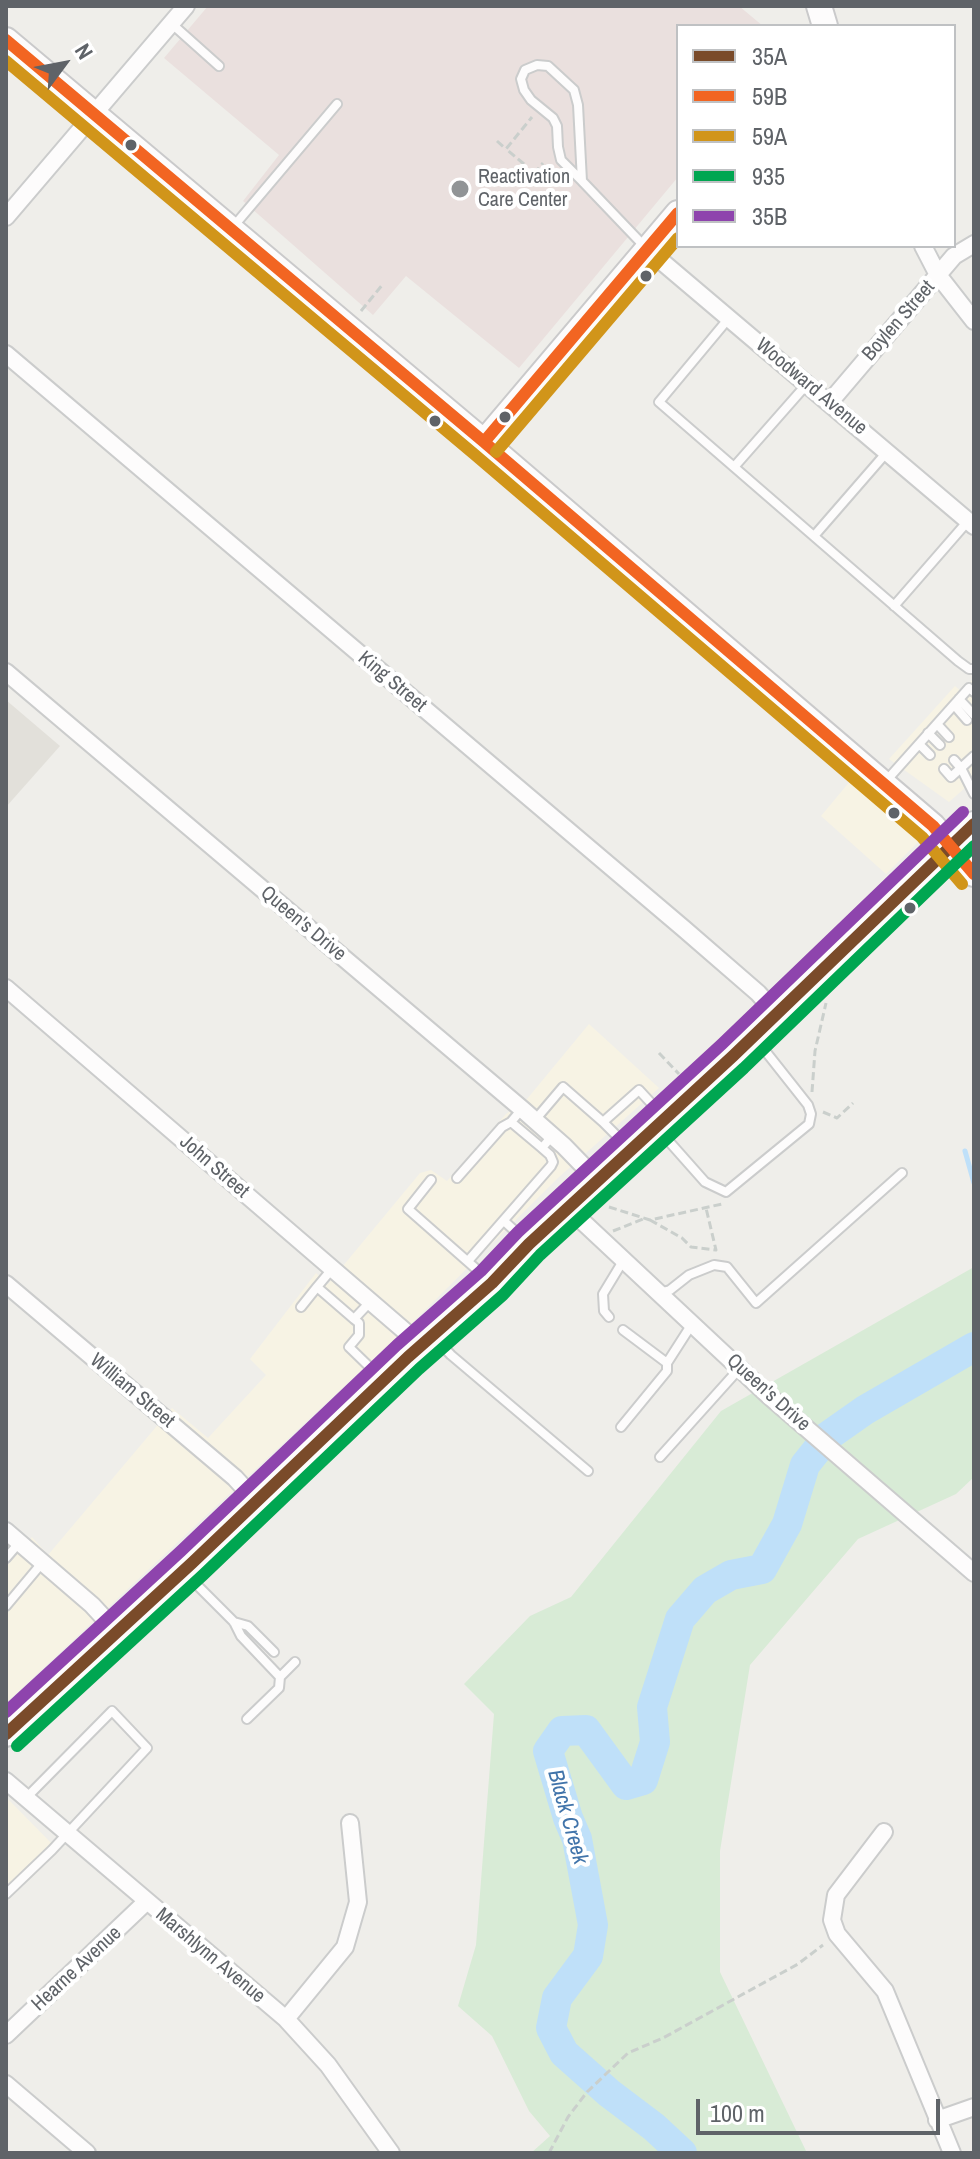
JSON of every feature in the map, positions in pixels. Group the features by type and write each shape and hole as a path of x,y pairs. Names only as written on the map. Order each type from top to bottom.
{"street":[{"path":"6,217 186,6"},
{"path":"6,40 484,442 933,826 974,874"},
{"path":"484,442 676,215"},
{"name":"Boylen Street","path":"829,403 954,256 974,244"},
{"path":"924,248 938,275 974,321"},
{"name":"Woodward Avenue","path":"647,249 971,523"},
{"name":"King Street","path":"6,354 671,918 758,993 776,1013"},
{"name":"Queen's Drive","path":"6,672 522,1117 547,1142 597,1180"},
{"path":"6,1734 427,1340 492,1283 529,1244 753,1036 974,824"},
{"name":"John Street","path":"6,988 370,1301 427,1340"},
{"name":"Queen's Drive","path":"568,1208 769,1396 974,1573"},
{"name":"William Street","path":"6,1284 235,1478 256,1501"},
{"path":"13,1537 92,1605 116,1631"},
{"name":"Marshlynn Avenue","path":"6,1781 286,2019 328,2065 391,2153"},
{"path":"286,2019 345,1947 358,1902 350,1823"},
{"path":"884,1832 836,1895 832,1920 837,1934 885,1991 952,2153"},
{"name":"Hearne Avenue","path":"6,2035 146,1902"},
{"path":"6,2084 87,2153"},
{"path":"937,2120 974,2107"}],"lane":[{"path":"171,23 219,66"},
{"path":"582,181 578,105 574,90 548,66 537,65 525,70 521,79 524,90 553,118 557,126 561,160 647,249"},
{"path":"230,230 337,104"},
{"path":"729,318 659,402 958,661 974,669"},
{"path":"734,467 807,384"},
{"path":"814,536 887,452"},
{"path":"894,606 971,523"},
{"path":"883,784 969,688 974,692"},
{"path":"956,702 970,717"},
{"path":"937,724 949,737"},
{"path":"928,733 940,745"},
{"path":"919,744 930,755"},
{"path":"944,769 951,777 961,768 972,757 963,751"},
{"path":"954,760 974,794"},
{"path":"603,1122 639,1090 705,1182 726,1192 809,1124 811,1114 808,1105 753,1036"},
{"path":"457,1178 502,1127 522,1117 563,1087 630,1149"},
{"path":"468,1261 553,1162 547,1142 522,1117"},
{"path":"659,1293 714,1265 727,1267 756,1303 902,1173"},
{"path":"431,1180 408,1209 492,1283"},
{"path":"504,1221 529,1244"},
{"path":"609,1317 604,1311 603,1294 624,1260"},
{"path":"301,1307 333,1268"},
{"path":"317,1287 359,1323 359,1335 349,1347 383,1381"},
{"path":"354,1319 370,1301"},
{"path":"621,1427 667,1371 667,1363 692,1324"},
{"path":"623,1330 667,1363"},
{"path":"427,1340 451,1355 588,1471"},
{"path":"660,1457 740,1369"},
{"path":"6,1558 13,1537"},
{"path":"6,1606 42,1563"},
{"path":"183,1571 234,1622 241,1636 280,1677"},
{"path":"234,1622 248,1626 274,1652"},
{"path":"247,1719 279,1688 280,1677 295,1662"},
{"path":"6,1894 147,1748 112,1711 26,1798"}],"path":[{"path":"506,149 532,117"},
{"path":"497,141 524,164"},
{"path":"534,174 543,163"},
{"path":"361,311 383,284"},
{"path":"812,1096 815,1051 826,1003"},
{"path":"659,1053 679,1074"},
{"path":"821,1112 837,1118 853,1103"},
{"path":"610,1232 648,1219 682,1238 691,1247 716,1250 706,1208"},
{"path":"549,2153 568,2117 587,2092 628,2053 663,2038 798,1964 837,1934"}],"shaded area":[{"name":"Reactivation Care Center","path":"208,6 739,6 761,24 676,24 676,179 519,368 406,276 373,315 243,201 279,155 164,58"},
{"path":"974,678 974,780 949,802 889,759 955,686 962,692"},
{"path":"6,700 60,746 6,807"},
{"path":"851,780 921,839 886,874 821,816"},
{"path":"589,1024 659,1088 558,1178 417,1318 6,1703 6,1567 32,1537 48,1555 172,1408 208,1438 266,1375 250,1359 316,1273 328,1284 420,1173 431,1170 447,1181 506,1114 527,1099"},
{"path":"6,1797 59,1851 6,1901"}],"green space":[{"path":"974,1267 974,1477 956,1494 858,1539 750,1665 720,1851 720,1972 807,2153 531,2153 550,2136 529,2111 492,2036 458,2006 476,1945 494,1714 464,1684 530,1616 571,1597 721,1411"}],"waterway":[{"path":"965,1151 974,1183"},
{"name":"Black Creek","path":"682,2153 564,2053 551,2028 557,1998 588,1956 593,1925 577,1839 548,1751 562,1731 586,1730 626,1785 643,1780 655,1742 652,1707 680,1619 705,1590 731,1575 762,1569 787,1524 805,1465 828,1436 865,1410 974,1347"}],"transit line":[{"name":"59B","path":"6,40 484,442 933,826 974,874"},
{"name":"59A","path":"6,61 474,454 922,837 962,884"},
{"name":"59B","path":"484,442 676,215"},
{"name":"59A","path":"496,452 676,240"},
{"name":"35B","path":"6,1712 397,1345 481,1271 518,1232 722,1044 963,812"},
{"name":"35A","path":"6,1734 192,1563 408,1357 492,1283 529,1244 733,1056 974,824"},
{"name":"935","path":"17,1746 203,1575 419,1369 503,1295 540,1255 744,1068 974,846"}],"place":[{"name":"Reactivation Care Center","path":"460,189"}]}
